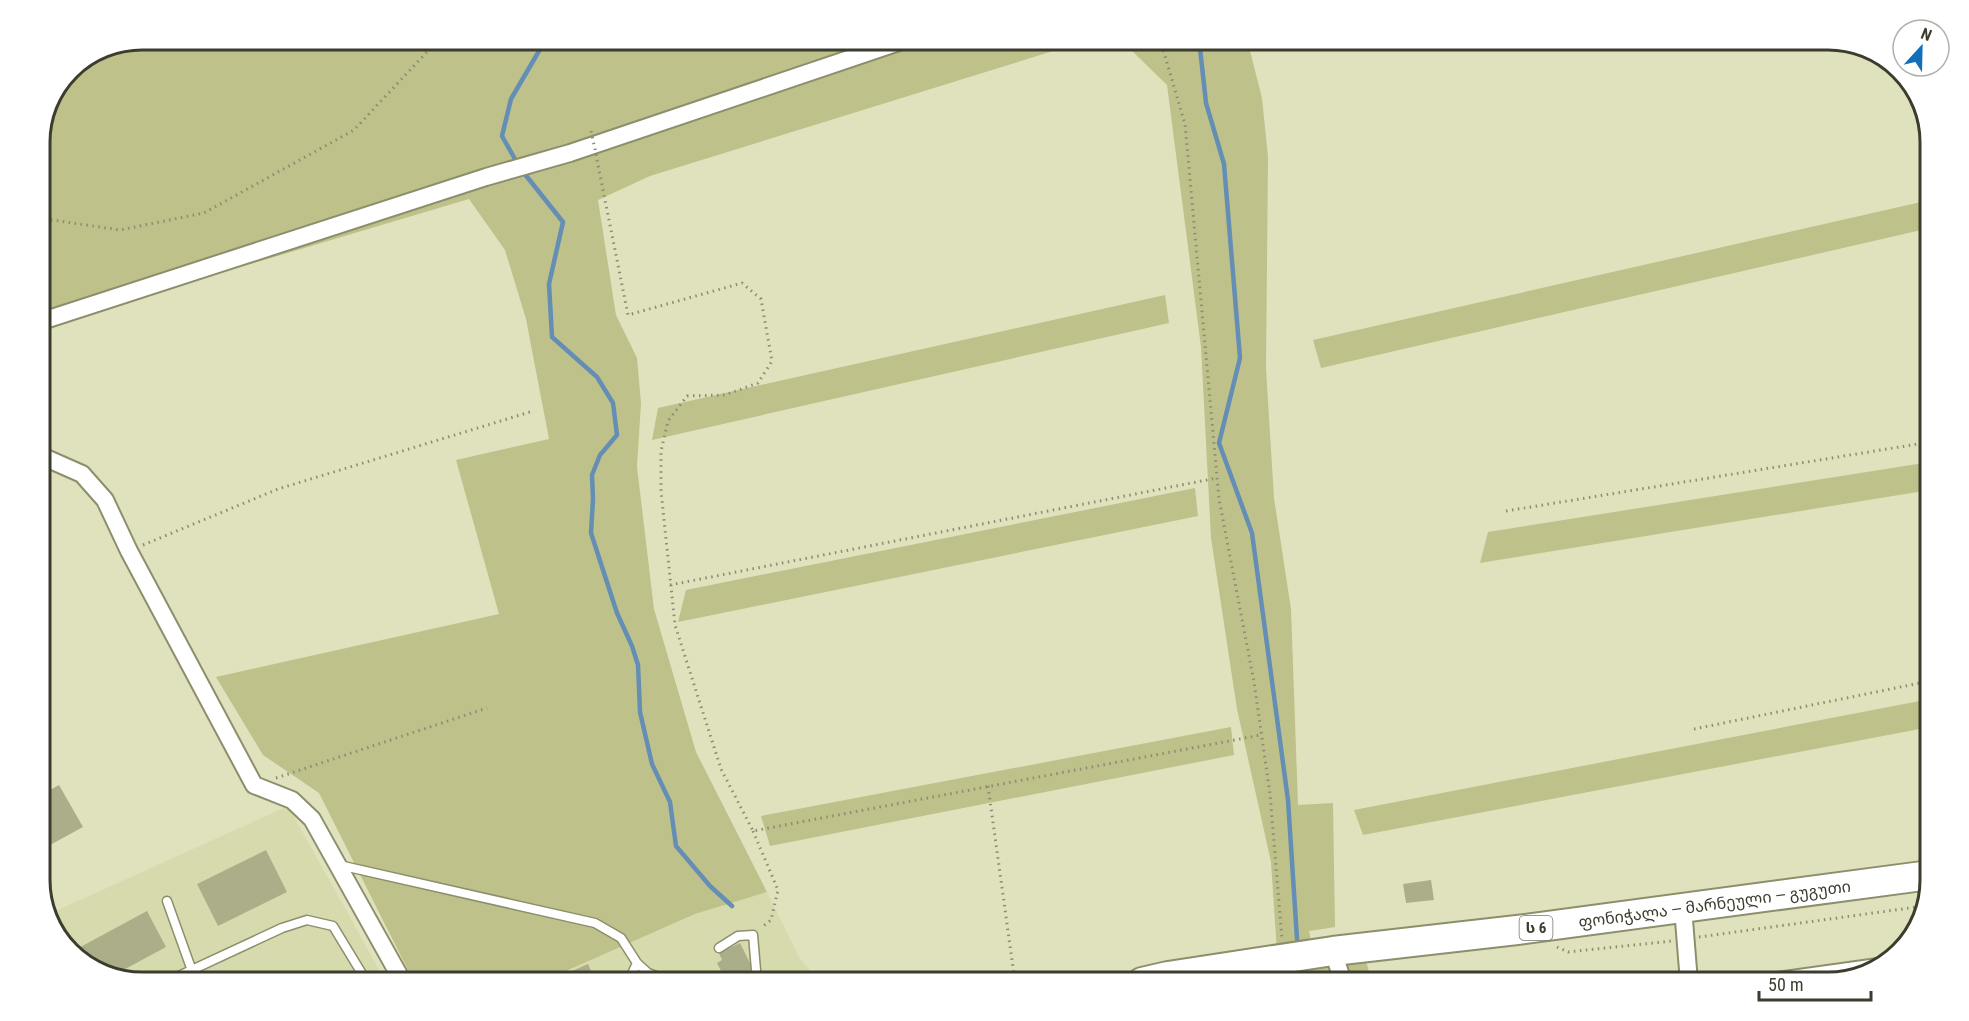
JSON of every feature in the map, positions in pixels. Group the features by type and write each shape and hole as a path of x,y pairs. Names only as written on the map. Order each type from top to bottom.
{"highway":[{"name":"ფონიჭალა — მარნეული — გუგუთი","path":"1195,972 1333,951 1683,909 1920,875"}],"street":[{"path":"50,318 486,177 570,153 878,49"},
{"path":"50,459 82,474 105,500 129,551 254,785 292,800 312,819 398,972"},
{"path":"1683,909 1688,972"},
{"path":"1333,951 1340,972"}],"lane":[{"path":"338,865 595,923 621,938 637,963 647,972"},
{"path":"167,901 193,972"},
{"path":"186,972 282,928 307,920 333,926 361,972"},
{"path":"719,948 738,936 753,936 756,972"},
{"path":"633,972 637,963"}],"path":[{"path":"50,220 120,230 204,213 354,130 430,49"},
{"path":"1163,49 1185,124 1219,499 1254,682 1270,794 1284,959"},
{"path":"591,131 628,315 742,283 760,299 772,361 758,383 725,395 687,396 668,421 661,452 675,625 720,769 753,831 777,890 771,920 753,936"},
{"path":"129,551 278,489 530,412"},
{"path":"1506,511 1919,444"},
{"path":"670,585 1217,478"},
{"path":"1694,729 1920,683"},
{"path":"254,785 487,708"},
{"path":"753,831 1261,735"},
{"path":"988,786 1014,972"},
{"path":"1548,943 1569,952 1686,939 1915,907"}],"shaded area":[{"path":"142,49 1060,49 650,176 598,200 616,315 637,358 641,403 637,467 654,609 696,752 767,892 695,914 564,972 409,972 319,793 263,755 216,677 499,614 456,460 549,439 526,319 505,250 469,199 50,324 51,124 65,90 77,77 90,65 124,51"},
{"path":"1130,49 1250,49 1262,98 1268,157 1266,369 1274,498 1291,609 1298,805 1333,803 1335,927 1309,931 1312,946 1277,952 1271,862 1237,709 1211,538 1201,347 1167,85"},
{"path":"1919,202 1919,230 1321,368 1313,340"},
{"path":"1165,295 1169,323 652,440 658,408"},
{"path":"1919,464 1919,492 1480,563 1488,532"},
{"path":"1195,488 1198,516 678,622 686,590"},
{"path":"1920,701 1920,729 1363,835 1354,810"},
{"path":"1231,727 1234,755 770,846 761,816"},
{"path":"288,806 380,972 130,971 101,962 81,949 65,931 55,911"},
{"path":"767,892 800,959 812,972 564,972 695,914"},
{"path":"1366,961 1369,972 1300,972"}],"building":[{"path":"59,785 83,827 50,845 50,790"},
{"path":"266,850 287,892 218,926 197,884"},
{"path":"1431,880 1434,900 1406,903 1403,884"},
{"path":"147,911 166,947 124,970 101,962 79,947"},
{"path":"740,943 753,969 746,972 722,972 717,963 722,960 719,953"},
{"path":"588,964 592,972 570,972"}],"waterway":[{"path":"540,49 511,99 502,136 520,168 563,222 549,284 552,337 597,377 613,403 617,435 600,455 592,475 591,533 617,613 638,665 640,712 652,764 670,802 676,846 710,886 732,906"},
{"path":"1200,49 1206,103 1224,164 1240,358 1219,443 1252,533 1288,800 1297,939"}]}
